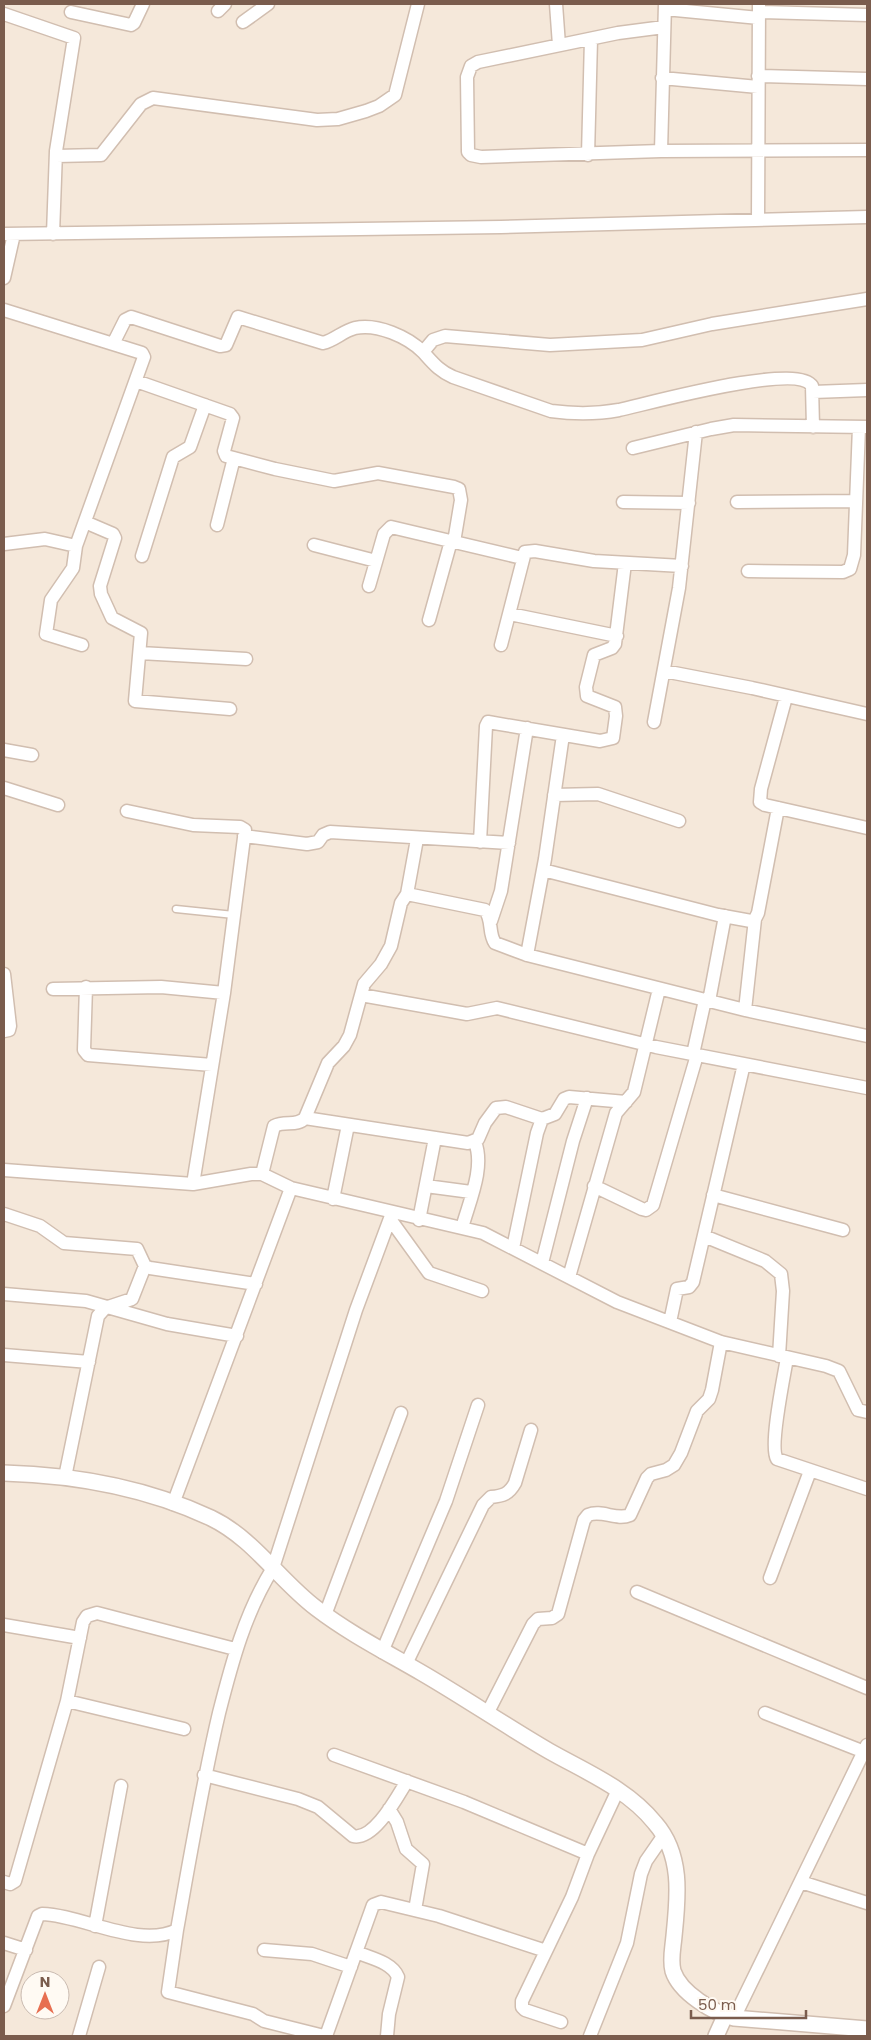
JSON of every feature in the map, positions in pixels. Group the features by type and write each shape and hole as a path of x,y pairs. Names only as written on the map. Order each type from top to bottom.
{"street":[{"path":"65,34 72,8 131,25 144,4"},
{"path":"243,22 268,4"},
{"path":"56,156 101,155 106,152 141,104 152,98 317,120 338,120 379,106 390,100 398,88 418,4"},
{"path":"556,4 559,45"},
{"path":"661,152 665,6 867,15"},
{"path":"758,220 759,11"},
{"path":"4,14 75,39 56,156 53,234"},
{"path":"664,27 591,38 478,62 471,66 467,77 468,152 470,155 481,156 758,150 867,150"},
{"path":"588,154 591,38"},
{"path":"662,78 758,81 867,80"},
{"path":"4,278 9,234 501,227 867,217"},
{"path":"423,352 433,340 445,336 550,344 642,340 721,322 867,299"},
{"path":"4,310 144,355 76,546 73,568 51,600 46,634 82,646"},
{"path":"114,344 124,320 131,317 224,346 236,319 242,317 323,343 357,328 379,330 411,342 433,364 453,377 551,411 567,413 594,413 619,410 703,389 772,380 803,379 809,382 813,392 813,427"},
{"path":"136,381 232,416 224,454 234,458 275,469 334,480 378,474 454,487 459,490 461,500 452,541 429,620"},
{"path":"813,392 867,390"},
{"path":"142,556 173,458 190,447 205,405"},
{"path":"633,448 696,432 734,425 863,427 856,501 854,555 850,569 843,572 748,571"},
{"path":"654,722 682,566 696,432"},
{"path":"217,525 234,458"},
{"path":"737,502 856,501"},
{"path":"623,502 690,503"},
{"path":"85,522 113,534 115,538 100,586 101,594 112,618 141,633 135,700 230,709"},
{"path":"369,586 384,534 391,527 522,558"},
{"path":"4,544 45,539 76,546"},
{"path":"314,545 376,561"},
{"path":"501,645 525,552 535,551 594,561 682,566"},
{"path":"480,842 486,723 491,721 498,722 600,741 613,738 616,716 615,707 591,699 586,693 594,655 612,648 617,636 625,563"},
{"path":"510,614 617,636"},
{"path":"140,653 246,660"},
{"path":"664,671 736,684 786,697 867,714"},
{"path":"786,697 759,797 760,802 765,805 867,828"},
{"path":"490,921 501,891 527,728"},
{"path":"527,955 543,870 563,734"},
{"path":"4,750 32,755"},
{"path":"4,788 58,805"},
{"path":"554,795 598,794 679,820"},
{"path":"744,1010 755,919 778,808"},
{"path":"127,811 188,824 240,827 245,830 224,993 194,1184"},
{"path":"244,836 307,844 318,842 323,835 330,832 417,839 509,843"},
{"path":"262,1174 274,1126 297,1123 305,1118 328,1063 344,1046 350,1036 367,978 381,964 391,946 401,903 407,894 417,839"},
{"path":"543,870 725,916 746,920 755,919"},
{"path":"407,894 479,907 485,910 490,921 491,933 495,943 527,955 744,1010 867,1036"},
{"path":"594,1186 642,1209 646,1210 653,1205 695,1055 725,916"},
{"path":"4,974 10,1026 9,1030 4,1031"},
{"path":"53,989 160,986 224,993"},
{"path":"86,987 84,1050 88,1055 212,1065"},
{"path":"569,1277 616,1113 634,1092 659,989"},
{"path":"361,995 468,1014 497,1008 646,1045 867,1088"},
{"path":"670,1322 677,1289 689,1287 693,1282 744,1064"},
{"path":"462,1228 478,1162 475,1142 496,1108 506,1107 542,1120 555,1114 564,1099 569,1097 626,1102"},
{"path":"542,1263 573,1141 587,1098"},
{"path":"305,1118 475,1142"},
{"path":"513,1248 542,1120"},
{"path":"333,1199 348,1124"},
{"path":"420,1220 436,1138"},
{"path":"4,1170 194,1184 251,1174 262,1174 291,1188 391,1216 484,1233 617,1302 722,1342 839,1371 858,1410 867,1412"},
{"path":"426,1186 471,1192"},
{"path":"173,1504 291,1188"},
{"path":"713,1195 843,1230"},
{"path":"4,1214 40,1226 64,1243 136,1249 145,1266 132,1299 105,1308 98,1316 65,1477"},
{"path":"391,1216 429,1273 482,1291"},
{"path":"391,1216 356,1310 273,1568 258,1591 235,1649 204,1775 168,1992 253,2014 264,2021 325,2036 373,1905 381,1902 414,1910 546,1951"},
{"path":"704,1236 765,1260 781,1274 783,1292 783,1357 774,1454 782,1462 867,1489"},
{"path":"145,1266 256,1284"},
{"path":"4,1294 86,1301 105,1308 167,1324 236,1336"},
{"path":"487,1714 533,1624 538,1619 552,1618 558,1614 584,1520 588,1514 599,1513 624,1518 630,1515 647,1478 651,1474 666,1470 674,1465 681,1453 696,1411 708,1399 722,1342"},
{"path":"4,1355 89,1362"},
{"path":"382,1652 446,1501 478,1405"},
{"path":"325,1615 401,1413"},
{"path":"406,1664 483,1505 491,1496 504,1496 515,1483 531,1430"},
{"path":"770,1578 810,1471"},
{"path":"4,1473 65,1477 144,1494 211,1518 229,1529 325,1615 382,1652 406,1664 487,1714 618,1790 642,1809 664,1835 675,1859 677,1878 673,1971 678,1981 687,1990 729,2017 867,2029"},
{"path":"637,1592 867,1688"},
{"path":"4,1882 10,1884 15,1881 67,1700 80,1638 87,1616 97,1613 235,1649"},
{"path":"4,1625 80,1638"},
{"path":"67,1700 184,1729"},
{"path":"716,2036 729,2017 801,1882 866,1750 764,1713"},
{"path":"334,1755 406,1781 588,1854"},
{"path":"204,1775 318,1807 353,1836 360,1838 372,1829 389,1809 406,1781"},
{"path":"95,1926 120,1786"},
{"path":"561,2022 525,2010 522,2006 522,2001 572,1897 588,1854 618,1790"},
{"path":"389,1809 397,1822 406,1849 422,1864 414,1910"},
{"path":"590,2036 627,1943 641,1874 646,1861 664,1835"},
{"path":"801,1882 867,1902"},
{"path":"4,2006 38,1916 42,1914 137,1934 165,1935 177,1930"},
{"path":"4,1943 26,1950"},
{"path":"264,1950 312,1954 351,1967"},
{"path":"356,1952 388,1965 396,1971 398,1977 389,2014 387,2036"},
{"path":"79,2036 99,1967"}],"lane":[{"path":"176,909 234,916"}],"shaded area":[{"path":"4,4 867,4 867,2036 4,2036"}]}
